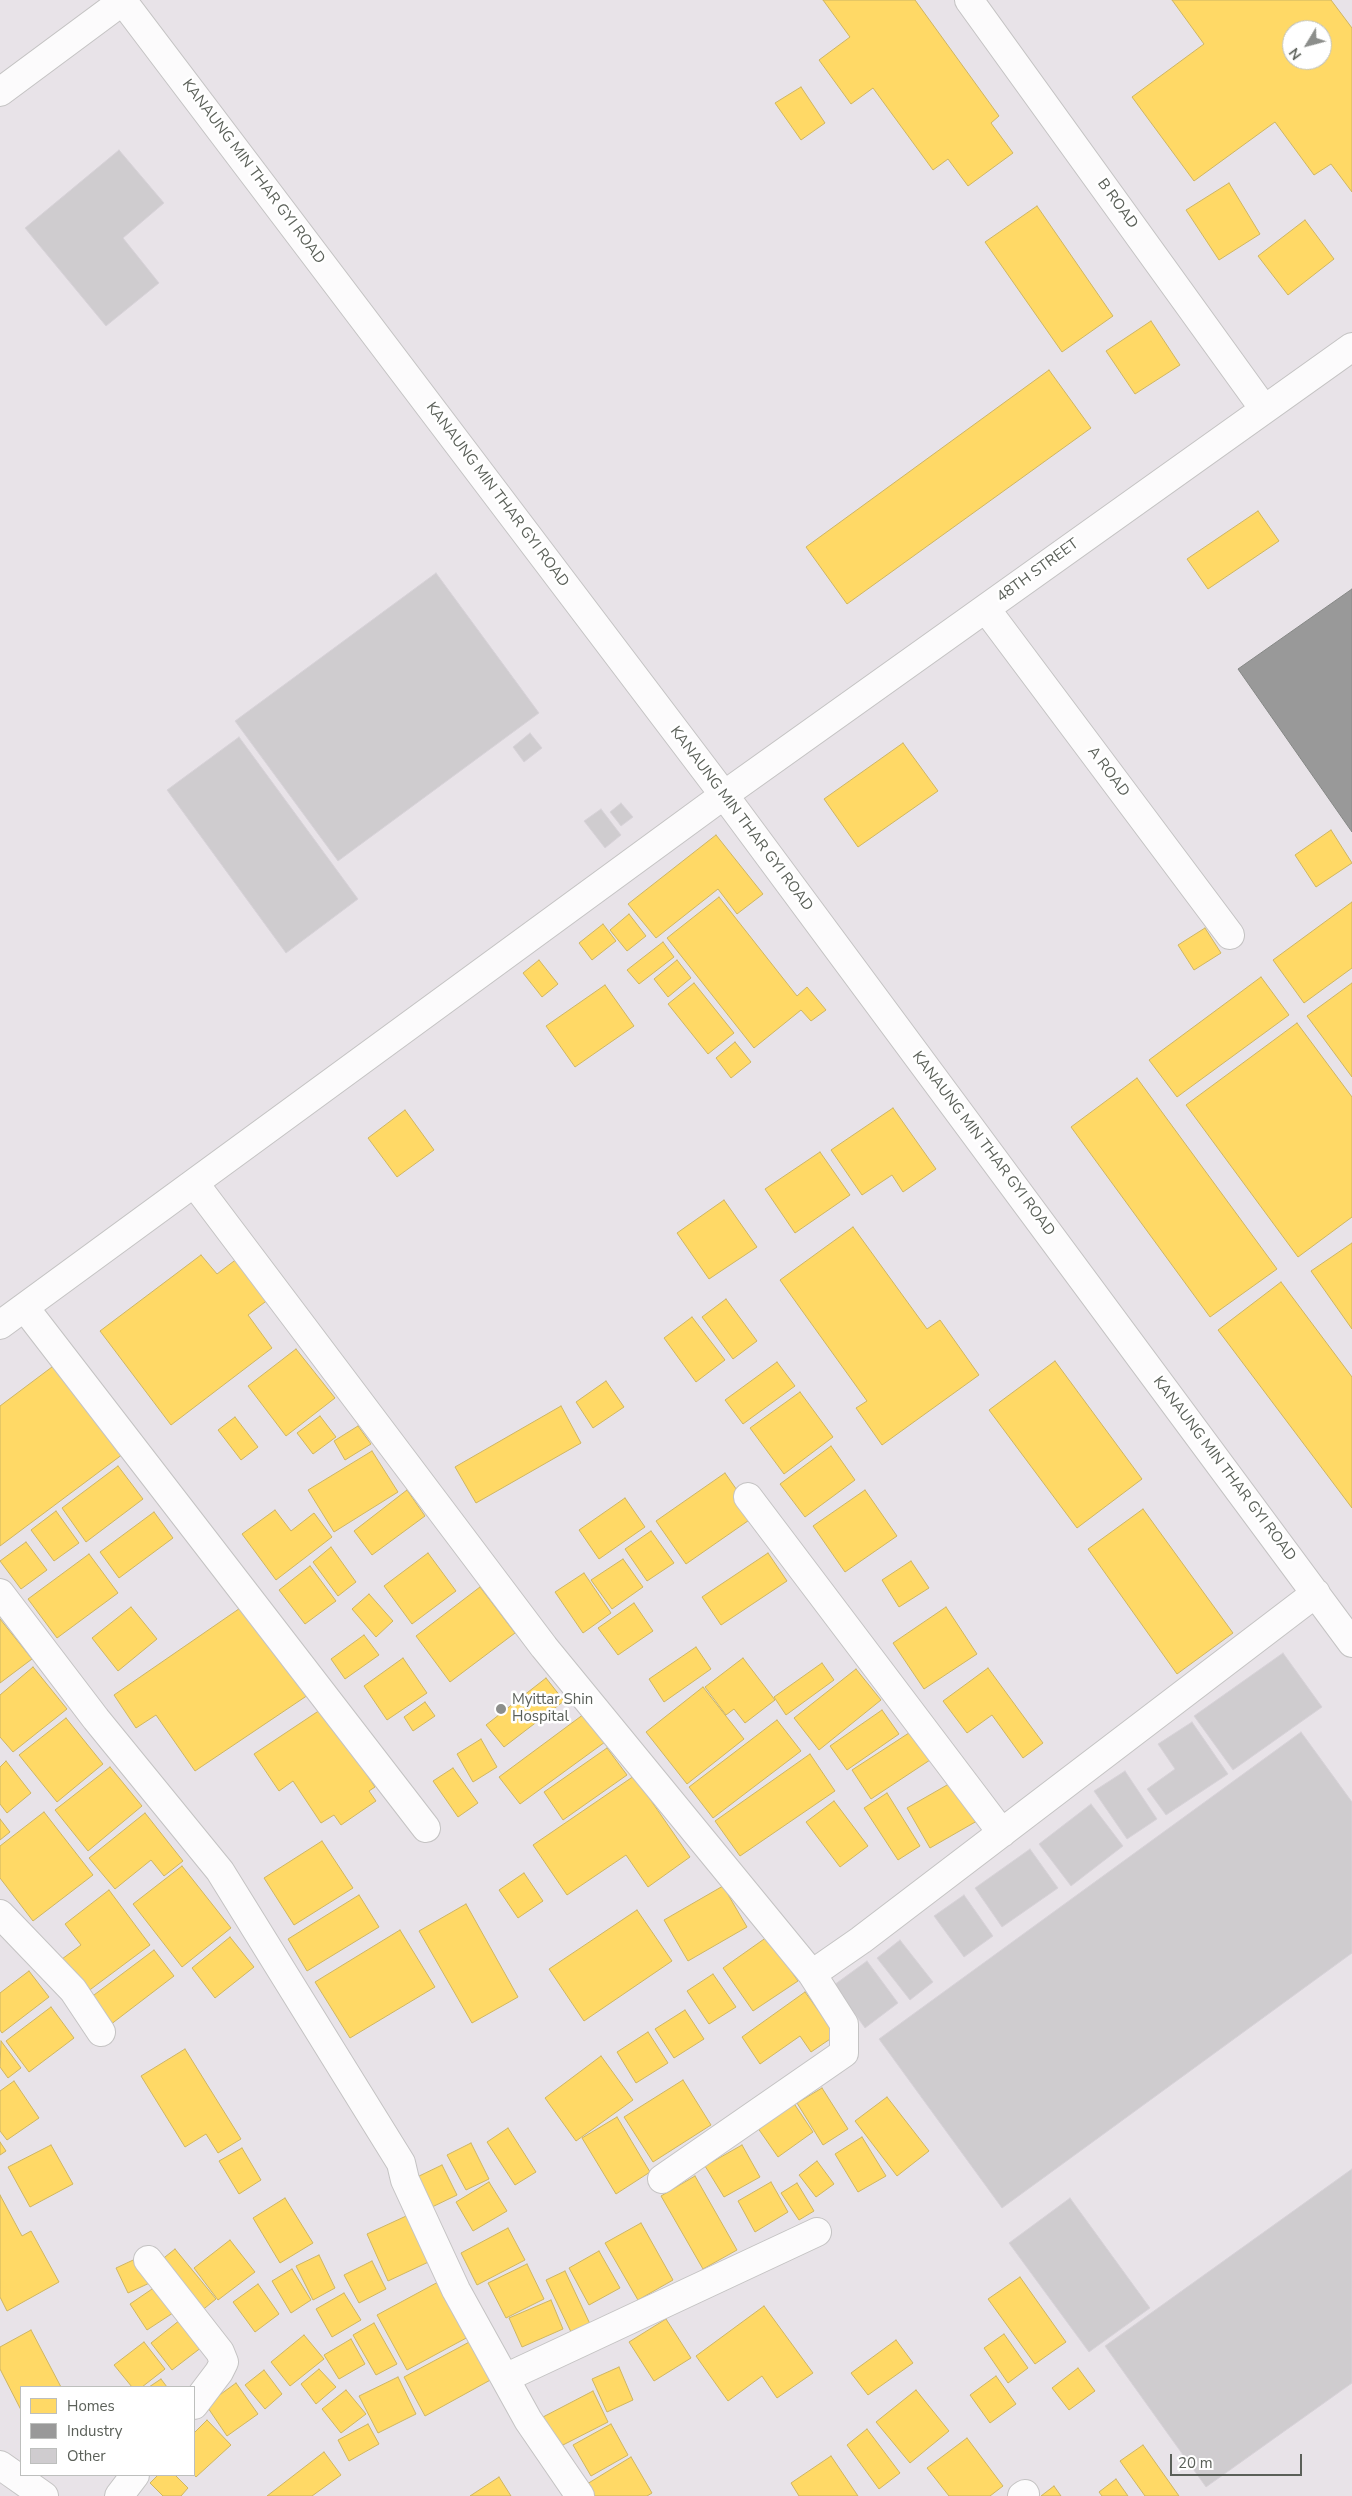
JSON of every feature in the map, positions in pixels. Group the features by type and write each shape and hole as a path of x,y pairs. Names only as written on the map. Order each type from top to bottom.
{"street":[{"path":"0,92 123,0"},
{"name":"KANAUNG MIN THAR GYI ROAD","path":"123,0 724,795 1316,1593 1343,1610 1352,1643"},
{"name":"B ROAD","path":"969,0 1264,409"},
{"name":"48TH STREET","path":"0,1325 724,795 1352,347"},
{"name":"A ROAD","path":"986,609 1230,934"},
{"path":"195,1184 544,1647 812,1974 844,2024 844,2053 662,2179"},
{"path":"25,1308 426,1828"},
{"path":"748,1497 1002,1833"},
{"path":"0,1593 96,1720 220,1871 401,2163 405,2180 456,2290 539,2439 580,2496"},
{"path":"812,1974 862,1940 1316,1593"},
{"path":"0,1914 73,1990 101,2032"},
{"path":"505,2378 817,2232"},
{"path":"148,2260 220,2352 224,2362 219,2372 195,2404"},
{"path":"0,2465 44,2496"},
{"path":"120,2496 133,2476"}],"building: Homes":[{"path":"823,0 915,0 999,116 991,123 1013,153 968,186 948,159 933,170 873,88 851,104 819,60 850,37"},
{"path":"1172,0 1331,0 1352,28 1352,192 1331,164 1314,175 1275,122 1194,181 1132,97 1204,44"},
{"path":"801,87 825,123 801,140 775,103"},
{"path":"1229,183 1260,234 1219,260 1186,210"},
{"path":"1037,206 1113,316 1062,352 985,242"},
{"path":"1305,220 1334,259 1288,295 1258,256"},
{"path":"1151,321 1180,365 1135,394 1106,351"},
{"path":"1049,370 1091,428 847,604 806,547"},
{"path":"1258,511 1279,541 1208,589 1187,559"},
{"path":"903,743 938,791 858,847 824,799"},
{"path":"1331,830 1352,863 1316,887 1295,855"},
{"path":"716,835 763,894 737,914 718,889 656,938 628,904"},
{"path":"719,897 797,996 807,987 826,1010 811,1021 801,1010 754,1048 667,938"},
{"path":"1352,902 1352,968 1304,1003 1273,960"},
{"path":"629,914 646,936 627,951 610,930"},
{"path":"603,924 616,941 592,960 579,943"},
{"path":"1205,928 1221,953 1194,970 1178,945"},
{"path":"663,942 674,957 639,984 627,970"},
{"path":"539,960 558,984 542,997 523,973"},
{"path":"677,960 691,978 668,997 654,979"},
{"path":"1261,977 1289,1015 1177,1097 1149,1060"},
{"path":"694,983 734,1033 708,1054 668,1004"},
{"path":"1352,983 1352,1077 1307,1016"},
{"path":"605,985 634,1026 575,1067 546,1026"},
{"path":"1297,1023 1352,1097 1352,1217 1298,1257 1186,1105"},
{"path":"735,1042 751,1062 731,1078 716,1058"},
{"path":"1137,1078 1277,1269 1210,1317 1071,1127"},
{"path":"893,1108 936,1169 903,1192 892,1175 862,1195 831,1150"},
{"path":"405,1110 434,1150 397,1177 368,1138"},
{"path":"820,1152 850,1195 795,1233 765,1189"},
{"path":"724,1200 757,1247 709,1279 677,1233"},
{"path":"853,1227 927,1329 940,1320 979,1375 882,1445 856,1408 867,1401 780,1280"},
{"path":"1352,1243 1352,1329 1311,1271"},
{"path":"201,1255 217,1274 238,1258 269,1299 248,1315 272,1348 171,1425 100,1331"},
{"path":"1281,1282 1352,1377 1352,1508 1218,1330"},
{"path":"726,1299 757,1341 733,1359 702,1317"},
{"path":"692,1317 725,1360 696,1382 664,1338"},
{"path":"296,1349 335,1398 286,1436 248,1386"},
{"path":"1055,1361 1142,1479 1077,1528 989,1410"},
{"path":"777,1362 795,1386 743,1424 725,1400"},
{"path":"56,1364 123,1454 0,1546 0,1406"},
{"path":"606,1381 624,1407 593,1428 576,1402"},
{"path":"800,1392 833,1437 784,1474 750,1428"},
{"path":"561,1406 581,1443 476,1503 455,1467"},
{"path":"320,1416 336,1437 313,1454 297,1433"},
{"path":"235,1417 258,1447 241,1460 218,1430"},
{"path":"358,1426 371,1444 345,1460 334,1441"},
{"path":"831,1446 855,1480 805,1517 780,1484"},
{"path":"372,1451 398,1492 334,1532 308,1490"},
{"path":"118,1466 143,1499 86,1542 62,1508"},
{"path":"725,1473 755,1516 686,1564 656,1521"},
{"path":"407,1490 425,1516 372,1555 354,1531"},
{"path":"865,1490 897,1536 845,1572 813,1526"},
{"path":"625,1498 645,1527 599,1559 579,1530"},
{"path":"1143,1509 1233,1633 1177,1674 1088,1549"},
{"path":"275,1510 291,1531 314,1513 332,1537 276,1580 242,1534"},
{"path":"56,1511 79,1543 54,1561 31,1530"},
{"path":"154,1512 173,1538 119,1578 100,1552"},
{"path":"651,1531 674,1563 647,1581 625,1549"},
{"path":"26,1542 47,1570 21,1589 0,1561"},
{"path":"331,1547 356,1582 338,1596 313,1562"},
{"path":"428,1553 456,1591 412,1624 384,1586"},
{"path":"768,1553 787,1581 721,1625 702,1597"},
{"path":"89,1554 118,1593 57,1638 28,1599"},
{"path":"623,1559 643,1587 612,1609 591,1580"},
{"path":"911,1561 929,1588 899,1607 882,1580"},
{"path":"310,1566 336,1601 305,1624 279,1590"},
{"path":"584,1573 611,1613 583,1633 555,1592"},
{"path":"480,1587 515,1633 450,1682 416,1636"},
{"path":"369,1594 393,1621 376,1637 352,1609"},
{"path":"249,1602 311,1693 195,1771 156,1715 136,1728 114,1695"},
{"path":"634,1603 653,1631 618,1655 598,1628"},
{"path":"131,1607 157,1639 118,1671 92,1638"},
{"path":"946,1607 977,1654 924,1689 893,1643"},
{"path":"0,1619 32,1659 0,1683"},
{"path":"364,1635 379,1655 345,1679 331,1659"},
{"path":"696,1647 711,1669 664,1702 649,1679"},
{"path":"403,1658 427,1693 387,1720 364,1686"},
{"path":"743,1658 775,1700 745,1723 734,1709 726,1715 705,1687"},
{"path":"822,1663 834,1680 786,1715 774,1697"},
{"path":"33,1667 67,1709 13,1752 0,1737 0,1695"},
{"path":"988,1668 1043,1743 1023,1758 992,1715 967,1733 943,1701"},
{"path":"856,1669 881,1700 819,1750 794,1718"},
{"path":"546,1678 564,1701 504,1747 486,1725"},
{"path":"703,1687 744,1739 687,1784 646,1732"},
{"path":"425,1702 435,1716 413,1731 404,1717"},
{"path":"323,1708 375,1787 369,1791 376,1801 341,1825 334,1815 321,1823 293,1781 279,1791 254,1754"},
{"path":"882,1710 899,1734 847,1770 830,1746"},
{"path":"584,1714 605,1742 520,1804 499,1777"},
{"path":"66,1718 103,1764 57,1802 19,1755"},
{"path":"777,1720 801,1751 713,1818 689,1787"},
{"path":"912,1731 930,1760 871,1799 852,1770"},
{"path":"481,1739 497,1767 473,1782 457,1754"},
{"path":"607,1748 627,1775 563,1820 544,1792"},
{"path":"810,1754 835,1791 740,1856 715,1821"},
{"path":"6,1761 31,1793 7,1813 0,1804 0,1767"},
{"path":"110,1767 142,1806 88,1851 55,1810"},
{"path":"453,1768 478,1803 458,1817 433,1781"},
{"path":"634,1776 690,1857 648,1887 626,1855 567,1895 533,1845"},
{"path":"954,1781 977,1821 930,1848 907,1808"},
{"path":"887,1793 920,1846 898,1860 864,1808"},
{"path":"834,1801 868,1846 840,1867 806,1822"},
{"path":"44,1812 93,1875 33,1921 0,1878 0,1846"},
{"path":"145,1813 183,1861 164,1876 151,1860 115,1889 89,1858"},
{"path":"0,1819 10,1832 0,1840"},
{"path":"322,1841 353,1888 294,1925 264,1878"},
{"path":"182,1866 231,1928 182,1967 133,1904"},
{"path":"524,1873 543,1901 518,1918 499,1890"},
{"path":"723,1886 747,1927 688,1961 664,1920"},
{"path":"109,1890 150,1945 87,1992 62,1959 81,1945 65,1924"},
{"path":"359,1895 379,1927 307,1971 288,1939"},
{"path":"466,1904 518,1997 472,2023 419,1931"},
{"path":"637,1910 672,1961 584,2021 549,1969"},
{"path":"400,1930 435,1987 350,2038 315,1982"},
{"path":"230,1937 254,1967 215,1998 192,1968"},
{"path":"767,1937 798,1981 753,2011 723,1968"},
{"path":"154,1950 174,1976 110,2025 90,1998"},
{"path":"29,1971 49,1997 2,2033 0,2030 0,1993"},
{"path":"713,1974 736,2007 709,2024 687,1991"},
{"path":"805,1992 836,2035 811,2052 800,2036 760,2064 742,2037"},
{"path":"51,2007 74,2038 29,2072 6,2041"},
{"path":"685,2010 704,2039 674,2058 655,2029"},
{"path":"648,2032 668,2063 636,2083 617,2052"},
{"path":"1,2041 21,2068 8,2078 0,2067"},
{"path":"185,2049 241,2139 218,2153 206,2134 185,2147 141,2076"},
{"path":"601,2056 633,2100 576,2141 545,2098"},
{"path":"683,2080 711,2125 653,2162 624,2117"},
{"path":"14,2081 39,2118 7,2140 0,2131 0,2091"},
{"path":"822,2088 848,2129 823,2145 797,2103"},
{"path":"887,2097 929,2151 897,2176 855,2121"},
{"path":"791,2099 813,2132 778,2157 755,2124"},
{"path":"617,2117 650,2172 616,2194 582,2138"},
{"path":"508,2128 536,2172 515,2185 487,2142"},
{"path":"862,2137 886,2176 858,2192 835,2154"},
{"path":"0,2142 6,2151 0,2155"},
{"path":"471,2143 489,2179 466,2190 447,2155"},
{"path":"51,2145 73,2184 30,2207 8,2167"},
{"path":"742,2145 760,2177 724,2197 705,2166"},
{"path":"242,2148 261,2180 239,2194 219,2161"},
{"path":"817,2161 834,2184 816,2197 799,2175"},
{"path":"442,2165 457,2195 430,2208 415,2178"},
{"path":"695,2176 737,2250 703,2269 661,2196"},
{"path":"489,2182 507,2211 473,2231 456,2202"},
{"path":"771,2182 788,2212 755,2232 738,2201"},
{"path":"797,2183 814,2211 799,2220 781,2193"},
{"path":"0,2195 22,2236 31,2231 59,2282 7,2311 0,2297"},
{"path":"285,2198 313,2243 280,2263 253,2218"},
{"path":"415,2212 437,2258 388,2281 367,2234"},
{"path":"641,2223 673,2280 638,2300 605,2243"},
{"path":"508,2228 525,2260 477,2285 461,2253"},
{"path":"230,2240 255,2272 218,2300 194,2268"},
{"path":"175,2249 216,2299 200,2312 160,2261"},
{"path":"599,2251 620,2288 589,2305 569,2268"},
{"path":"144,2255 156,2280 128,2293 116,2268"},
{"path":"319,2255 335,2288 313,2300 296,2266"},
{"path":"372,2261 386,2289 359,2303 344,2275"},
{"path":"527,2264 544,2299 506,2318 488,2283"},
{"path":"292,2269 311,2300 291,2313 272,2281"},
{"path":"565,2271 590,2324 571,2332 546,2280"},
{"path":"1020,2277 1066,2342 1035,2364 988,2299"},
{"path":"440,2281 470,2336 407,2370 377,2315"},
{"path":"258,2284 279,2314 255,2332 233,2302"},
{"path":"158,2285 176,2311 147,2330 130,2304"},
{"path":"344,2293 361,2320 332,2337 316,2309"},
{"path":"551,2300 563,2329 522,2347 509,2318"},
{"path":"764,2306 813,2373 777,2398 762,2376 728,2401 696,2356"},
{"path":"666,2319 691,2358 654,2381 629,2342"},
{"path":"180,2320 202,2347 172,2370 151,2343"},
{"path":"374,2323 397,2364 376,2375 353,2335"},
{"path":"31,2330 60,2386 20,2386 20,2408 0,2369 0,2347"},
{"path":"1004,2334 1028,2368 1008,2383 984,2348"},
{"path":"304,2335 324,2359 290,2386 271,2362"},
{"path":"351,2339 365,2364 339,2379 324,2355"},
{"path":"473,2340 494,2378 425,2416 404,2377"},
{"path":"896,2340 913,2363 868,2395 851,2373"},
{"path":"144,2342 165,2369 143,2386 131,2386 114,2365"},
{"path":"619,2367 633,2400 607,2412 592,2379"},
{"path":"1078,2368 1095,2391 1069,2410 1052,2388"},
{"path":"319,2369 336,2387 316,2404 301,2384"},
{"path":"264,2370 282,2394 265,2409 245,2385"},
{"path":"996,2376 1016,2404 990,2423 970,2395"},
{"path":"398,2377 416,2414 378,2433 359,2396"},
{"path":"161,2379 166,2386 150,2386"},
{"path":"236,2383 258,2414 227,2436 206,2405"},
{"path":"346,2390 366,2414 341,2433 322,2409"},
{"path":"916,2390 949,2431 910,2463 876,2422"},
{"path":"593,2391 608,2422 559,2447 543,2417"},
{"path":"207,2420 231,2445 196,2477 195,2476 195,2432"},
{"path":"368,2424 379,2444 349,2461 338,2440"},
{"path":"611,2424 628,2455 591,2476 573,2445"},
{"path":"867,2429 900,2473 879,2489 847,2445"},
{"path":"967,2438 1003,2486 990,2496 949,2496 927,2468"},
{"path":"1143,2445 1179,2496 1145,2496 1120,2461"},
{"path":"324,2452 341,2475 312,2496 267,2496"},
{"path":"831,2456 858,2496 799,2496 791,2483"},
{"path":"631,2457 652,2493 647,2496 594,2496 587,2484"},
{"path":"157,2476 176,2476 188,2488 181,2496 163,2496 150,2483"},
{"path":"499,2477 511,2496 470,2496"},
{"path":"1116,2479 1128,2496 1102,2496 1099,2492"},
{"path":"1054,2486 1061,2496 1041,2496"}],"building: Industry":[{"path":"1352,589 1352,832 1238,669"}],"building: Other":[{"path":"119,150 164,203 123,238 159,283 106,326 25,228"},
{"path":"436,573 539,713 338,861 235,721"},
{"path":"530,733 542,748 524,762 513,747"},
{"path":"239,737 358,899 286,953 167,790"},
{"path":"621,803 633,817 621,826 610,812"},
{"path":"601,809 621,835 605,848 584,821"},
{"path":"1283,1653 1322,1707 1233,1770 1194,1716"},
{"path":"1192,1722 1228,1774 1166,1815 1147,1789 1175,1769 1158,1744"},
{"path":"1301,1732 1352,1802 1352,1953 1002,2208 879,2039"},
{"path":"1125,1771 1157,1819 1127,1839 1094,1791"},
{"path":"1091,1804 1123,1846 1071,1886 1039,1844"},
{"path":"1030,1849 1058,1888 1002,1927 975,1888"},
{"path":"964,1895 993,1936 964,1957 934,1916"},
{"path":"900,1940 933,1982 910,2000 877,1958"},
{"path":"867,1961 898,2003 865,2028 834,1985"},
{"path":"1352,2169 1352,2383 1206,2487 1105,2346"},
{"path":"1070,2198 1150,2308 1089,2352 1009,2243"}],"place":[{"name":"Myittar Shin Hospital","path":"501,1709"}]}
